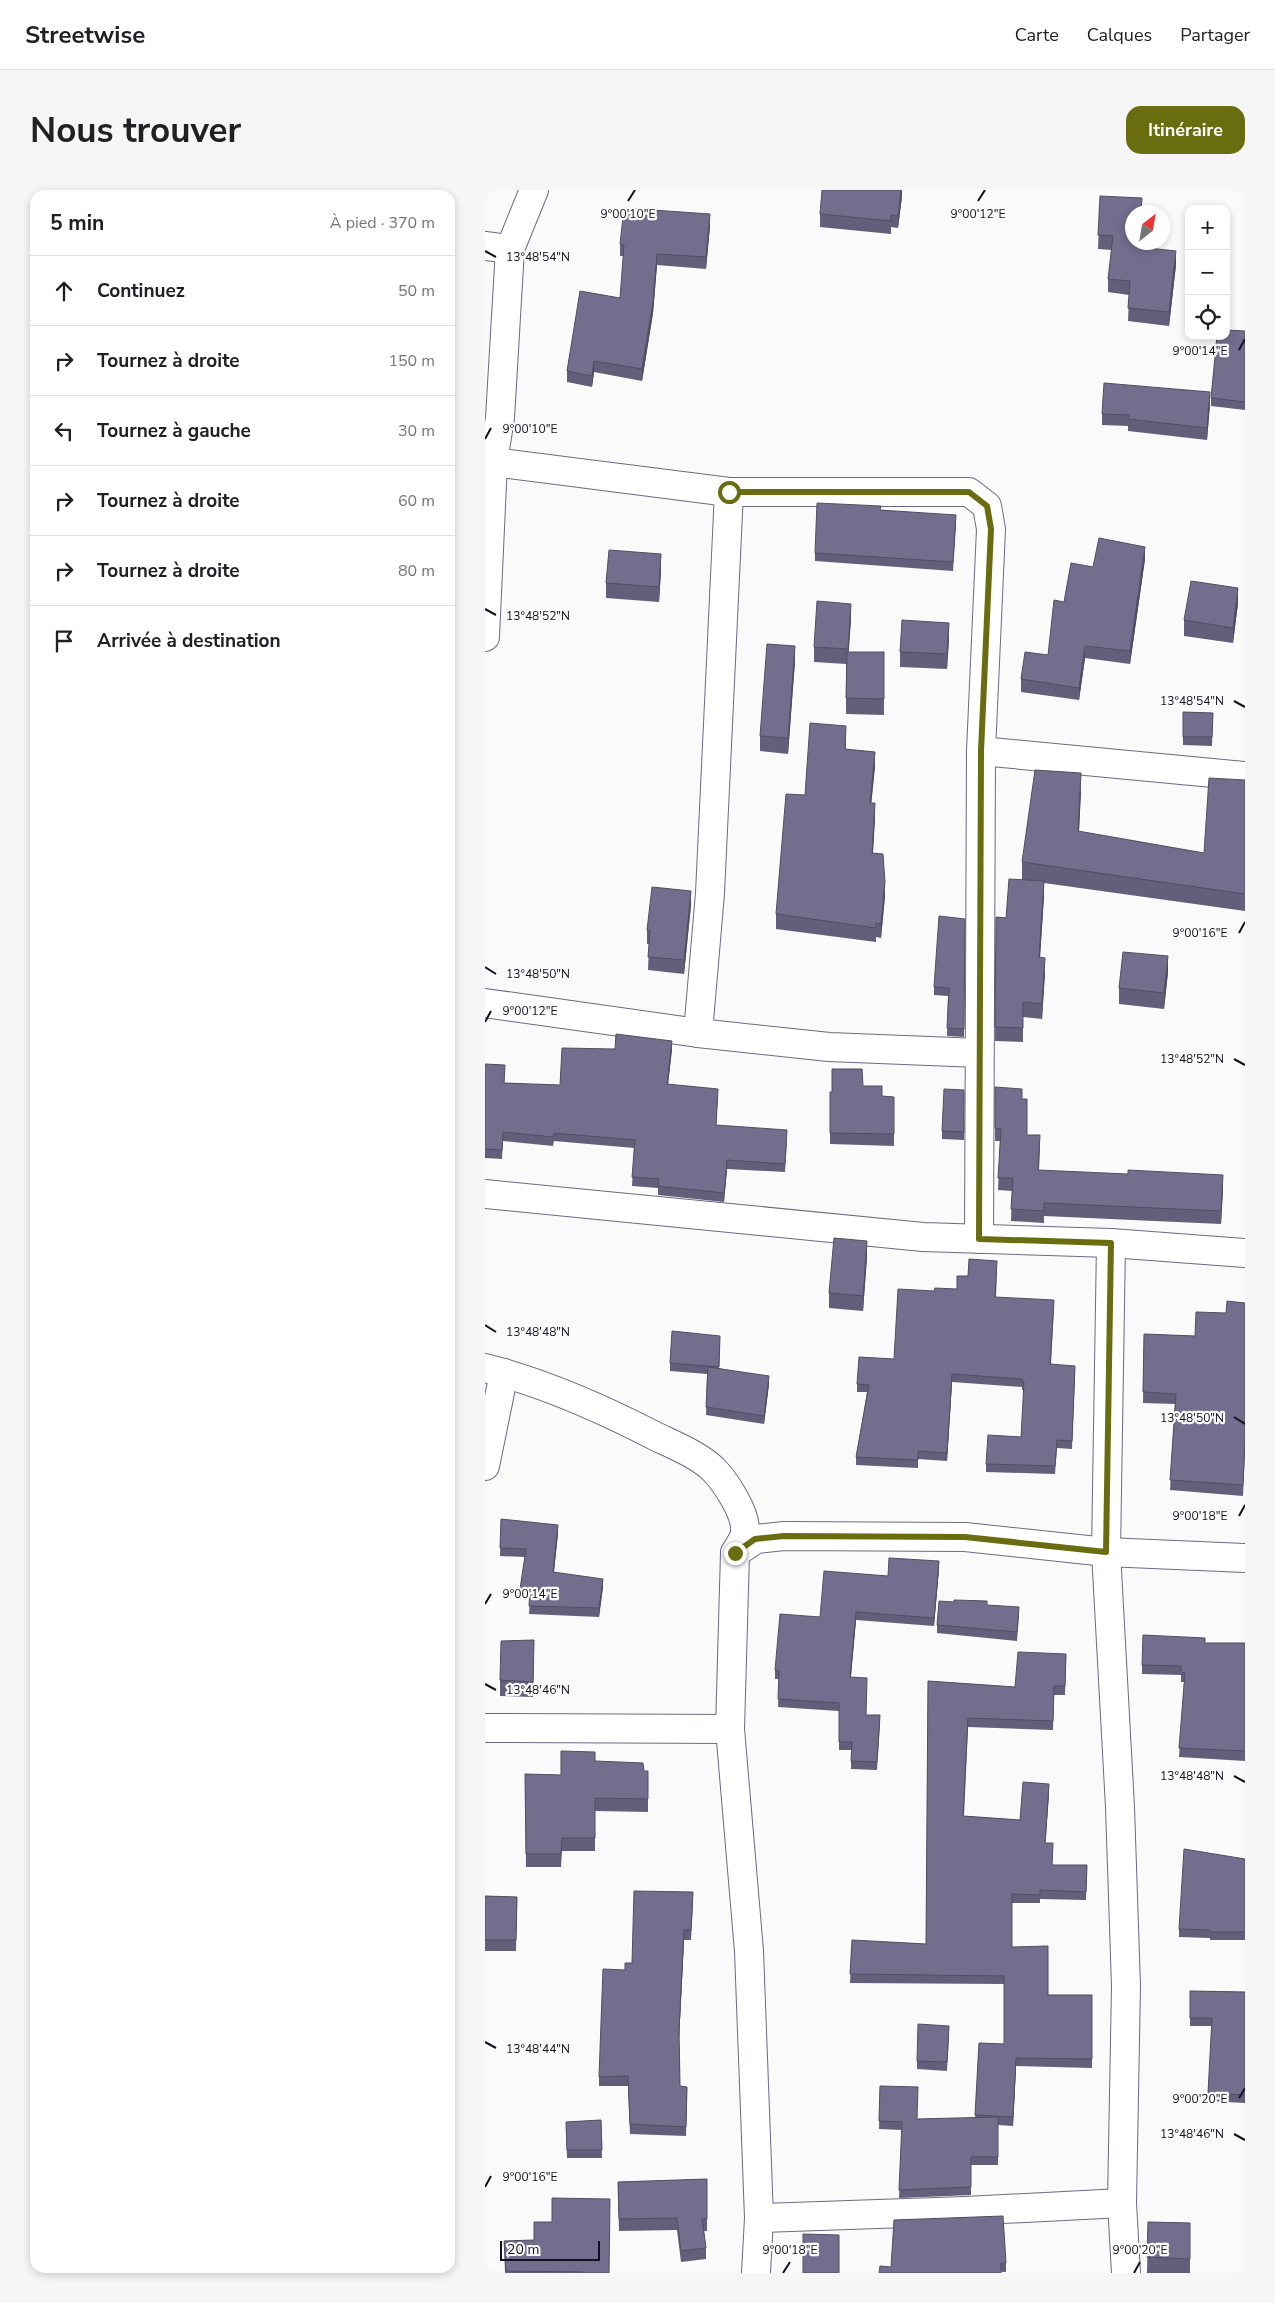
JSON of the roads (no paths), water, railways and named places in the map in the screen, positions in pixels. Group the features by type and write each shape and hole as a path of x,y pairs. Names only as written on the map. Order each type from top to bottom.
{"street":[{"path":"485,637 489,462 500,418 497,248 534,190"},
{"path":"489,462 729,492 969,492 987,506 991,529 981,751 979,1239"},
{"path":"698,1032 710,892 729,492"},
{"path":"981,751 1245,776"},
{"path":"485,1003 698,1032 829,1047 979,1053"},
{"path":"485,1194 923,1237 1111,1243 1245,1253"},
{"path":"1111,1243 1106,1552 1120,1807 1127,1986 1122,2203 1126,2273"},
{"path":"485,1466 494,1371 607,1411 688,1452 712,1468 729,1487 740,1512 745,1532 735,1553 730,1729 749,1951 759,2218 756,2273"},
{"path":"735,1553 755,1539 784,1536 965,1537 1106,1552 1245,1558"},
{"path":"485,1728 730,1729"},
{"path":"759,2218 965,2211 1122,2203"}]}
